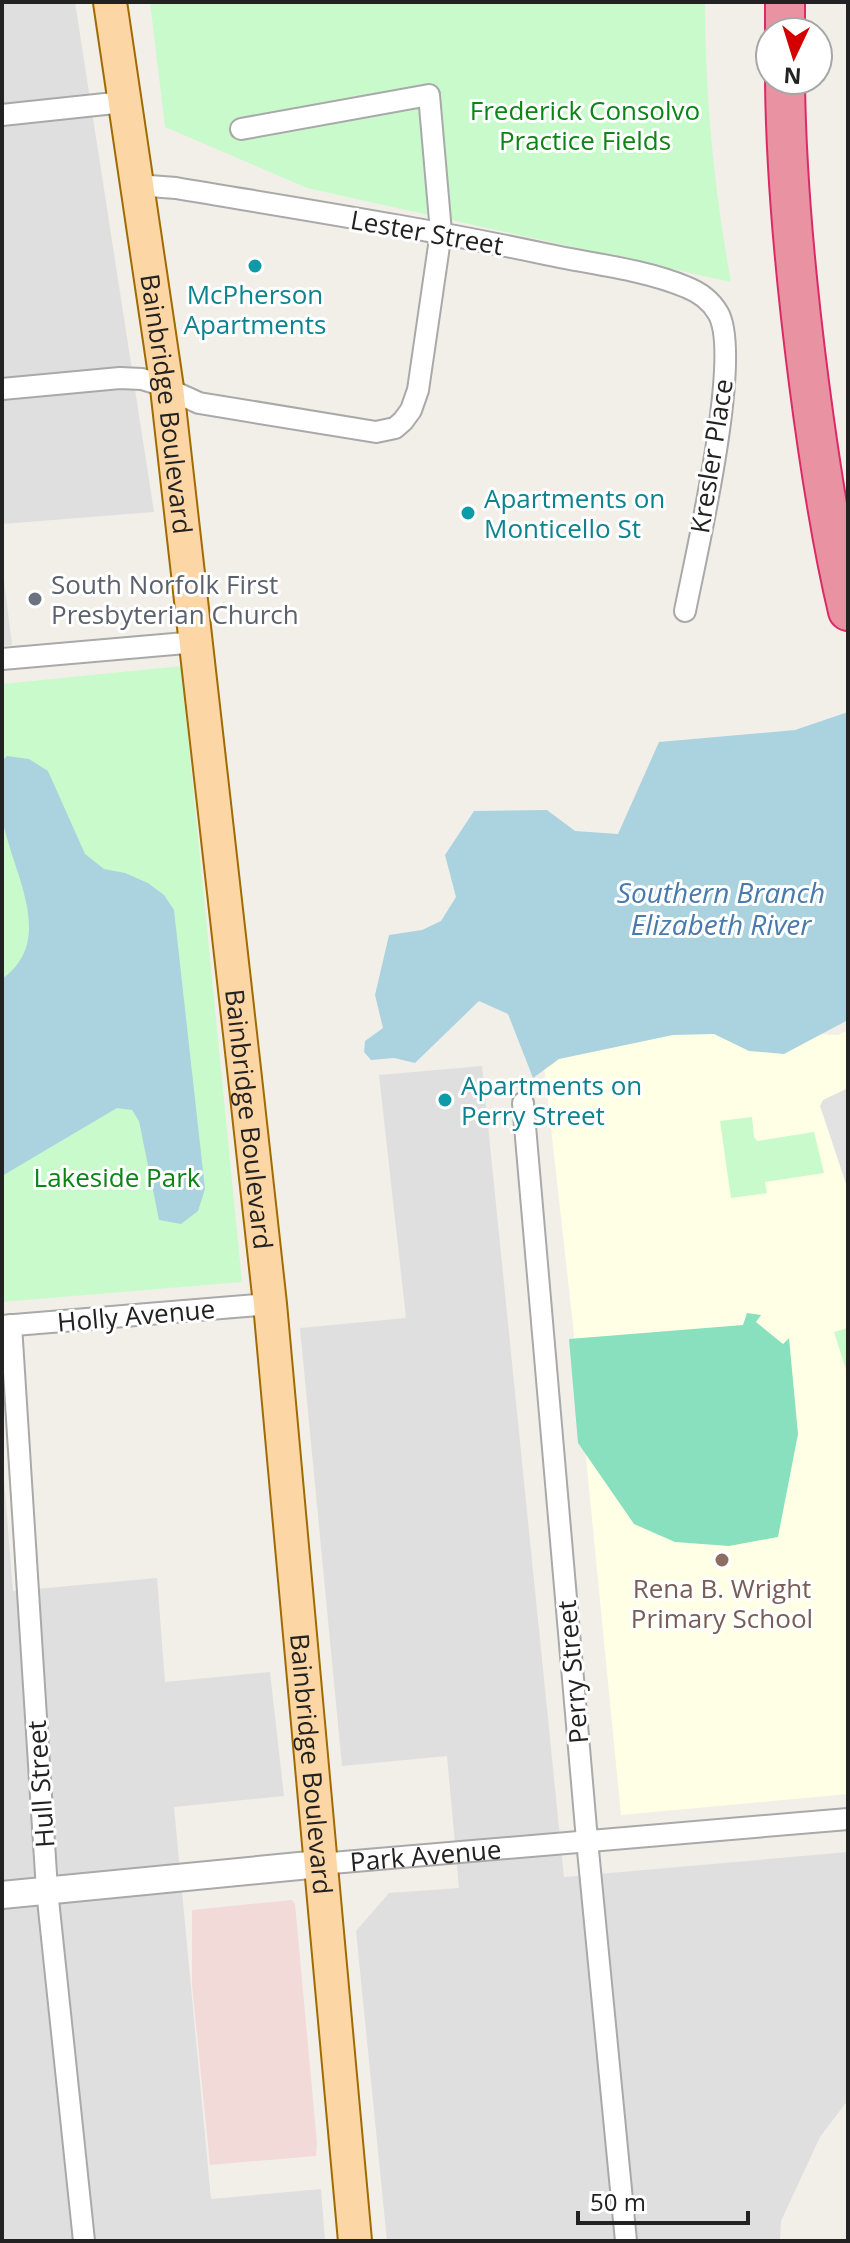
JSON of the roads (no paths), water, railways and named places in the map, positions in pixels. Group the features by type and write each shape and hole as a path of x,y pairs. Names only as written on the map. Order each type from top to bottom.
{"highway":[{"path":"785,96 797,286 824,496 848,611"}],"main road":[{"name":"Bainbridge Boulevard","path":"110,2 167,388 270,1304 355,2241"}],"street":[{"path":"2,389 120,378 142,379 199,403 365,431 395,428 403,421 411,410 418,390 441,232 429,95 241,129"},
{"path":"2,115 124,102"},
{"name":"Lester Street","path":"136,185 176,188 441,232 637,273 684,286 702,295 711,304"},
{"name":"Kresler Place","path":"685,611 723,400 724,328 711,304"},
{"path":"2,659 197,642"},
{"name":"Perry Street","path":"523,1103 587,1840 626,2241"},
{"name":"Holly Avenue","path":"7,1326 270,1304"},
{"name":"Hull Street","path":"7,1326 47,1890 84,2241"},
{"name":"Park Avenue","path":"2,1895 587,1840 848,1819"}],"water":[{"name":"Southern Branch Elizabeth River","path":"848,712 848,1020 784,1054 749,1051 714,1034 673,1035 559,1059 533,1078 508,1014 479,1001 415,1063 394,1058 371,1060 364,1052 365,1041 383,1028 375,995 389,935 422,930 441,921 456,897 445,855 474,811 547,810 575,831 618,834 659,742 795,730"},
{"path":"7,756 29,759 48,771 85,854 104,869 125,873 148,883 164,895 174,910 205,1189 198,1211 181,1224 159,1220 139,1121 132,1110 117,1108 2,1176 2,979 18,963 27,944 29,924 21,881 2,817 2,761"}],"place":[{"name":"McPherson Apartments","path":"255,266"},
{"name":"Apartments on Monticello St","path":"468,513"},
{"name":"South Norfolk First Presbyterian Church","path":"35,599"},
{"name":"Apartments on Perry Street","path":"445,1100"},
{"name":"Rena B. Wright Primary School","path":"722,1560"}],"park label":[{"name":"Frederick Consolvo Practice Fields","path":"585,125"},
{"name":"Lakeside Park","path":"117,1177"}]}
